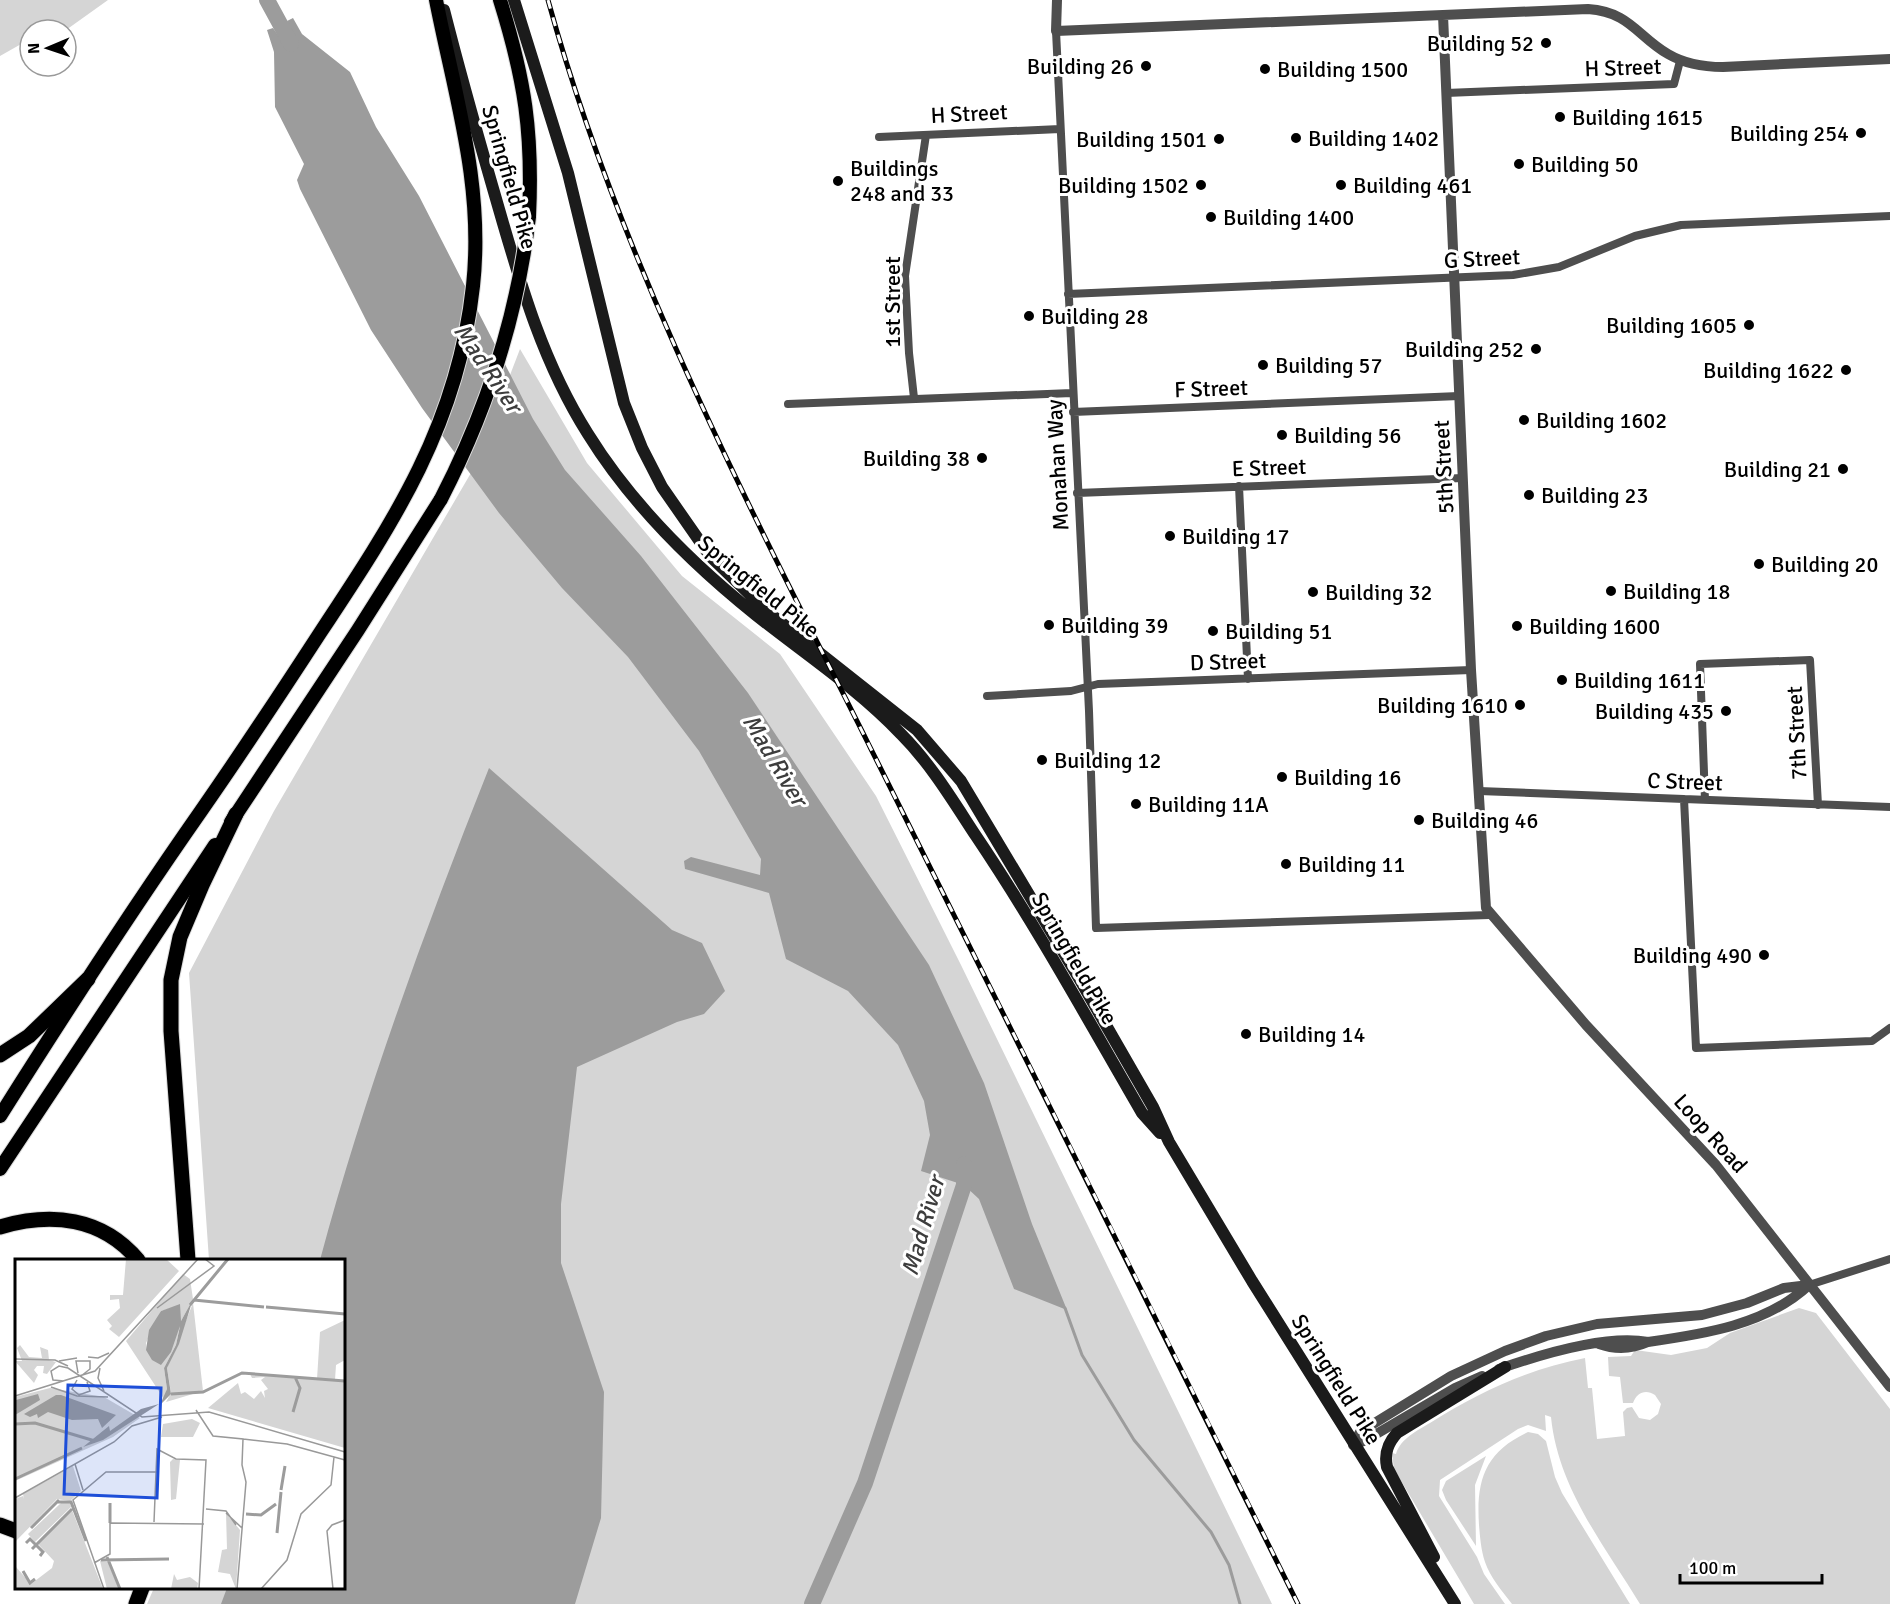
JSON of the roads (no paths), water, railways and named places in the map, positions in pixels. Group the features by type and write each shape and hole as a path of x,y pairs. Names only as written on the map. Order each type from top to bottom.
{"highway":[{"path":"0,1116 391,523 426,458 450,397 466,334 474,277 476,206 465,124 436,0"},
{"path":"0,1169 358,630 441,499 475,427 502,352 522,268 529,217 531,141 527,100 515,47 500,0"},
{"path":"188,1259 171,1031 171,980 180,937 236,814"},
{"path":"0,1055 29,1036 88,980"},
{"path":"0,1227 28,1219 57,1218 94,1227 126,1246 137,1259"},
{"path":"0,1525 15,1531"},
{"path":"136,1604 141,1589"}],"main road":[{"name":"Springfield Pike","path":"442,0 467,101 515,269 546,357 596,447 635,501 690,559 758,616 847,684 904,737 940,781 994,863 1142,1113 1169,1142"},
{"name":"Springfield Pike","path":"514,0 568,173 616,376 633,429 662,487 703,547 769,613 910,724 937,751 960,781 1080,980 1153,1107 1169,1142 1353,1445 1456,1604"},
{"path":"1456,1604 1387,1467 1385,1454 1397,1432 1505,1367"}],"street":[{"name":"Monahan Way","path":"1057,0 1060,129 1087,687 1096,928 1489,915"},
{"path":"1056,31 1588,9 1606,11 1630,22 1662,50 1680,61"},
{"name":"5th Street","path":"1443,15 1471,670 1483,897 1489,915"},
{"name":"H Street","path":"1446,93 1674,84 1680,61 1723,67 1890,59"},
{"name":"H Street","path":"879,137 1060,129"},
{"name":"1st Street","path":"914,398 905,276 926,135"},
{"name":"G Street","path":"1068,294 1505,276 1546,270 1582,259 1646,233 1681,225 1890,216"},
{"path":"788,404 1072,393"},
{"name":"F Street","path":"1073,412 1459,396"},
{"name":"E Street","path":"1077,493 1463,478"},
{"path":"1239,486 1248,679"},
{"name":"7th Street","path":"1705,800 1700,664 1810,660 1818,805"},
{"name":"D Street","path":"987,696 1071,691 1098,684 1471,670"},
{"name":"C Street","path":"1479,791 1890,807"},
{"path":"1684,799 1696,1048 1872,1041 1890,1028"},
{"name":"Loop Road","path":"1489,915 1586,1025 1700,1147 1890,1387"},
{"path":"1353,1445 1360,1432 1442,1381 1519,1345 1597,1324 1702,1315 1747,1303 1784,1288 1809,1285 1890,1259"},
{"path":"1353,1445 1369,1439 1455,1388 1505,1367 1558,1351 1599,1344 1611,1348 1626,1348 1730,1327 1792,1301 1809,1285"}],"water":[{"path":"293,18 302,34 350,72 376,127 419,196 533,419 565,470 641,556 748,693 929,965 984,1083 1032,1224 1067,1310 1014,1289 979,1199 964,1185 921,1171 930,1135 924,1101 898,1045 848,991 786,959 769,893 685,869 684,861 691,857 760,875 761,859 699,751 628,657 562,588 499,513 422,408 371,330 300,189 297,180 304,164 275,107 274,52 267,30 273,28 280,38 277,25 283,23 290,32 287,21"},
{"path":"489,768 672,930 702,943 725,991 704,1014 677,1022 577,1067 561,1204 561,1263 604,1392 601,1518 575,1604 221,1604 227,1589 345,1589 345,1259 320,1259 376,1073 442,889"}],"waterway":[{"name":"Mad River","path":"267,0 291,44"},
{"name":"Mad River","path":"812,1604 865,1483 964,1185 964,1164"},
{"path":"1065,1308 1082,1355 1134,1440 1211,1532 1229,1565 1240,1604"}],"railway":[{"path":"548,0 577,97 611,192 649,286 733,471 1298,1604"}],"place":[{"name":"Building 52","path":"1546,43"},
{"name":"Building 26","path":"1146,66"},
{"name":"Building 1500","path":"1265,69"},
{"name":"Building 1615","path":"1560,117"},
{"name":"Building 254","path":"1861,133"},
{"name":"Building 1402","path":"1296,138"},
{"name":"Building 1501","path":"1219,139"},
{"name":"Building 50","path":"1519,164"},
{"name":"Buildings 248 and 33","path":"838,181"},
{"name":"Building 1502","path":"1201,185"},
{"name":"Building 461","path":"1341,185"},
{"name":"Building 1400","path":"1211,217"},
{"name":"Building 28","path":"1029,316"},
{"name":"Building 1605","path":"1749,325"},
{"name":"Building 252","path":"1536,349"},
{"name":"Building 57","path":"1263,365"},
{"name":"Building 1622","path":"1846,370"},
{"name":"Building 1602","path":"1524,420"},
{"name":"Building 56","path":"1282,435"},
{"name":"Building 38","path":"982,458"},
{"name":"Building 21","path":"1843,469"},
{"name":"Building 23","path":"1529,495"},
{"name":"Building 17","path":"1170,536"},
{"name":"Building 20","path":"1759,564"},
{"name":"Building 18","path":"1611,591"},
{"name":"Building 32","path":"1313,592"},
{"name":"Building 39","path":"1049,625"},
{"name":"Building 1600","path":"1517,626"},
{"name":"Building 51","path":"1213,631"},
{"name":"Building 1611","path":"1562,680"},
{"name":"Building 1610","path":"1520,705"},
{"name":"Building 435","path":"1726,711"},
{"name":"Building 12","path":"1042,760"},
{"name":"Building 16","path":"1282,777"},
{"name":"Building 11A","path":"1136,804"},
{"name":"Building 46","path":"1419,820"},
{"name":"Building 11","path":"1286,864"},
{"name":"Building 490","path":"1764,955"},
{"name":"Building 14","path":"1246,1034"}]}
